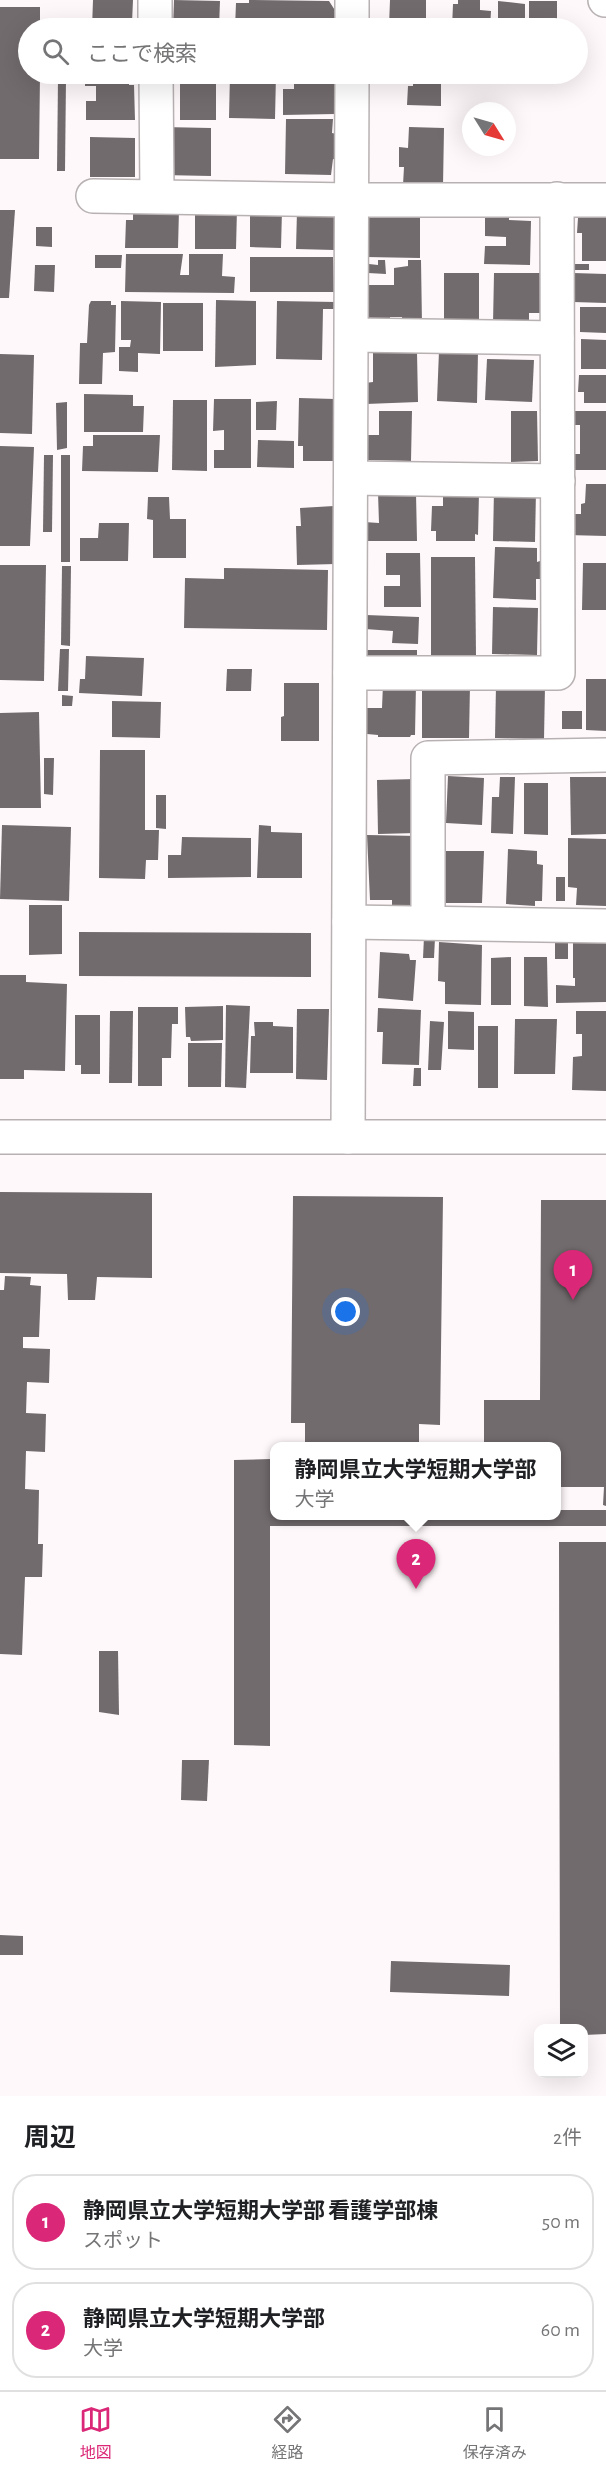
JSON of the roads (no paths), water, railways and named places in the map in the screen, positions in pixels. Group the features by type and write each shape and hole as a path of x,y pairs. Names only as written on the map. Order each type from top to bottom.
{"street":[{"path":"155,0 155,18"},
{"path":"352,0 352,18"},
{"path":"156,84 157,195"},
{"path":"348,1137 352,84"},
{"path":"93,196 157,195 352,200 606,200"},
{"path":"350,673 558,673 557,199"},
{"path":"352,336 557,338"},
{"path":"351,478 558,481"},
{"path":"428,923 429,758 606,755"},
{"path":"349,922 606,926"},
{"path":"0,1137 606,1137"}],"place":[{"name":"静岡県立大学短期大学部 看護学部棟","path":"573,1300"},
{"name":"静岡県立大学短期大学部","path":"416,1589"}]}
